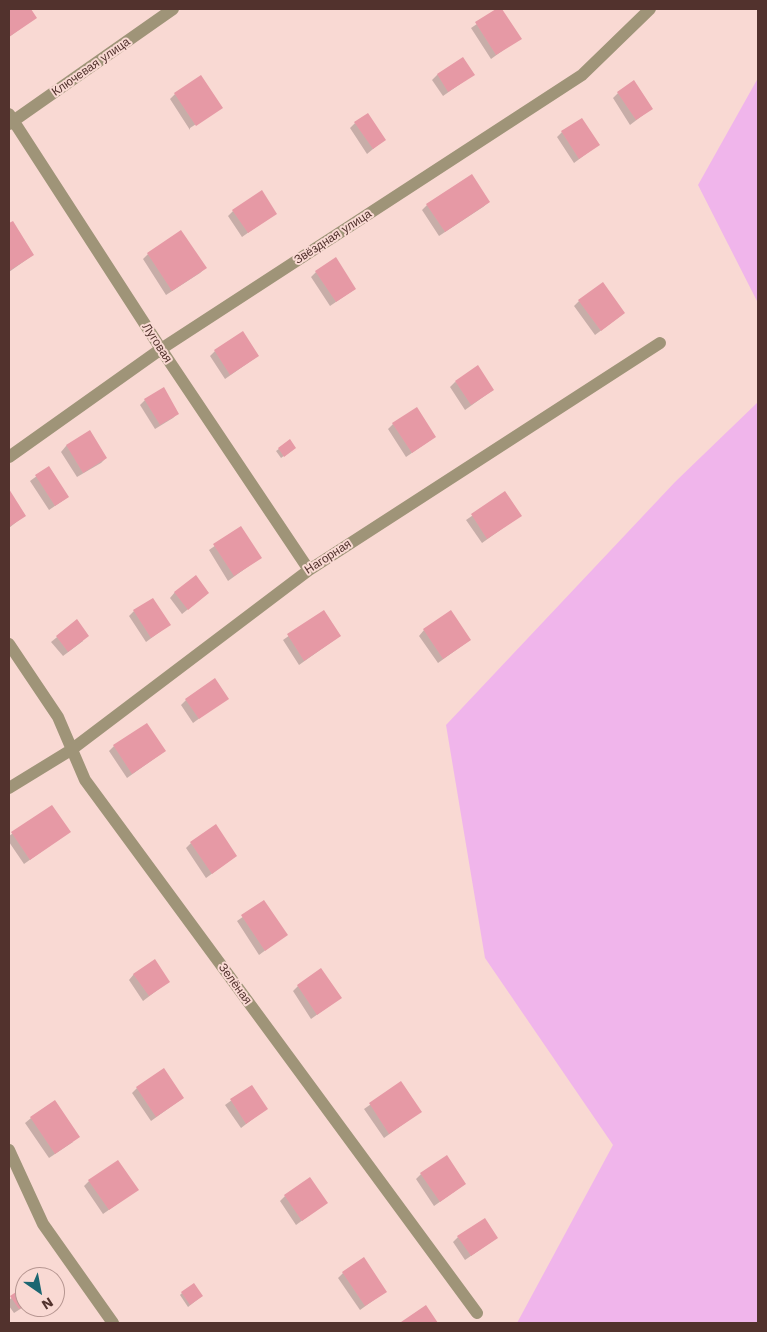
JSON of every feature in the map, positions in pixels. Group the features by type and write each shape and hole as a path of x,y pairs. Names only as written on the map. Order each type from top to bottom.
{"street":[{"name":"Ключевая улица","path":"10,120 173,9"},
{"name":"Звёздная улица","path":"9,457 161,349 582,75 650,9"},
{"name":"Луговая","path":"10,120 309,570"},
{"name":"Нагорная","path":"9,788 71,750 309,570 660,343"},
{"name":"Зелёная","path":"9,644 58,717 85,780 477,1313"},
{"path":"9,1150 43,1224 113,1323"}],"shaded area":[{"path":"758,78 758,303 698,185"},
{"path":"758,402 758,1323 517,1323 613,1145 485,958 446,725 675,482"}],"building":[{"path":"9,9 31,9 37,18 9,37"},
{"path":"496,9 502,9 522,39 496,55 475,22"},
{"path":"463,57 475,75 448,92 437,74"},
{"path":"201,75 223,108 196,126 174,93"},
{"path":"634,80 653,109 636,120 617,92"},
{"path":"368,113 386,140 373,149 354,122"},
{"path":"582,118 600,145 579,159 561,131"},
{"path":"472,174 490,202 445,232 426,204"},
{"path":"262,190 277,214 248,233 232,210"},
{"path":"13,221 34,255 9,271 9,223"},
{"path":"181,230 207,268 172,291 147,253"},
{"path":"336,257 356,289 336,302 315,271"},
{"path":"603,282 625,313 601,331 578,300"},
{"path":"243,331 259,356 230,375 214,350"},
{"path":"478,365 494,390 471,405 455,381"},
{"path":"164,387 179,414 160,425 144,399"},
{"path":"417,407 436,437 412,453 392,423"},
{"path":"90,430 107,458 83,473 66,445"},
{"path":"290,439 296,448 284,457 278,448"},
{"path":"49,466 69,497 55,506 35,475"},
{"path":"9,489 26,516 9,527"},
{"path":"505,491 522,516 487,539 471,514"},
{"path":"241,526 262,558 234,576 213,544"},
{"path":"196,575 209,593 188,610 174,592"},
{"path":"153,598 171,625 151,638 133,610"},
{"path":"324,610 341,636 304,661 287,634"},
{"path":"451,610 471,640 443,659 423,629"},
{"path":"77,619 89,636 68,652 56,636"},
{"path":"215,678 229,699 199,719 185,699"},
{"path":"147,723 166,751 132,774 113,745"},
{"path":"52,805 71,832 30,860 11,832"},
{"path":"216,824 237,856 212,874 190,842"},
{"path":"264,900 288,935 265,951 241,915"},
{"path":"155,959 170,982 149,996 133,974"},
{"path":"321,968 342,998 317,1015 297,985"},
{"path":"164,1068 184,1098 156,1117 136,1087"},
{"path":"401,1081 422,1112 389,1134 369,1103"},
{"path":"252,1085 268,1109 246,1124 230,1099"},
{"path":"55,1100 80,1137 55,1154 30,1117"},
{"path":"447,1155 466,1184 440,1202 420,1173"},
{"path":"118,1160 139,1190 109,1210 88,1180"},
{"path":"310,1177 328,1203 302,1221 284,1195"},
{"path":"485,1218 498,1238 471,1256 457,1236"},
{"path":"364,1257 387,1292 365,1306 342,1272"},
{"path":"194,1283 203,1296 190,1305 181,1292"},
{"path":"15,1293 15,1303 10,1296"},
{"path":"426,1305 438,1323 401,1323 401,1322"}]}
